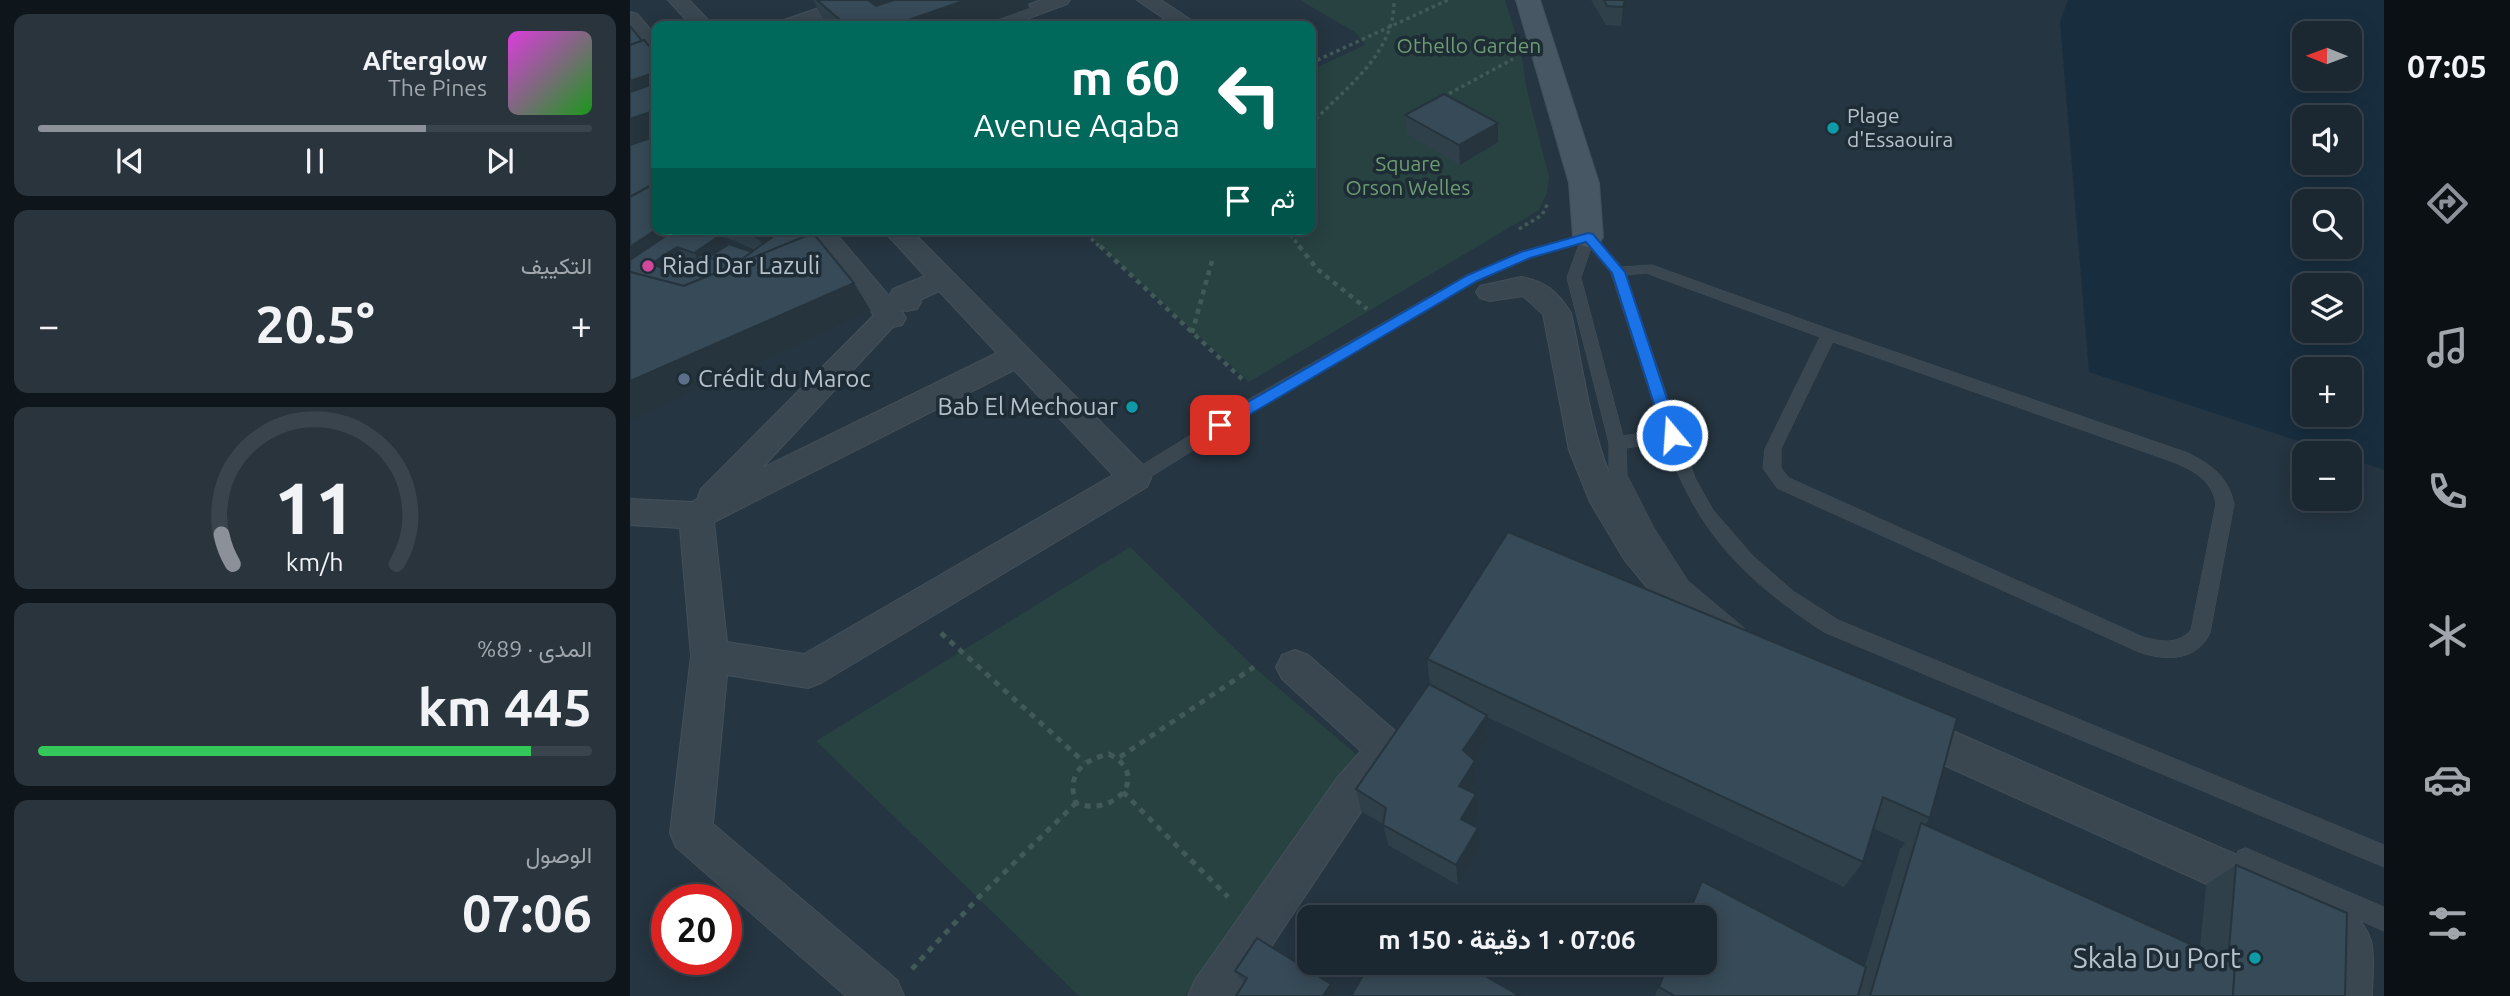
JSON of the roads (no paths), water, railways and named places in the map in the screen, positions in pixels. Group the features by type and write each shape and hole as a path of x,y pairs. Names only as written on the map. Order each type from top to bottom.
{"street":[{"path":"678,0 698,21"},
{"path":"800,21 862,0"},
{"path":"999,21 1032,4 1060,0"},
{"path":"1147,0 1181,21"},
{"path":"1528,0 1584,183 1588,237"},
{"path":"630,18 651,44"},
{"path":"758,263 807,235"},
{"path":"823,235 893,314"},
{"path":"710,656 808,671 1135,478 1015,357 901,235"},
{"path":"696,514 893,314 903,296 942,279"},
{"path":"1490,292 1511,285 1526,285 1547,296 1558,313 1585,451 1607,503 1647,568 1716,644 1753,651"},
{"path":"630,512 696,514 1015,357"},
{"path":"696,514 710,656 691,833 893,986"},
{"path":"1211,996 1351,792 1388,750 1295,667"},
{"path":"1889,713 2319,913 2349,943 2349,996"}],"lane":[{"path":"1588,237 1618,272 1688,478 1715,524 1747,561 1786,597 1831,626 2384,856"},
{"path":"1135,478 1262,399 1472,278 1525,255 1588,237"},
{"path":"1588,237 1574,278 1617,443 1618,475 1630,503 1681,586 1753,651"},
{"path":"1618,272 1647,268 1829,335 2182,458 2200,467 2215,478 2224,491 2225,504 2200,633 2192,645 2177,651 2159,651 2139,644 1783,483 1773,472 1769,460 1829,335"},
{"path":"1617,443 1672,435"},
{"path":"1889,713 2384,919"}],"water":[{"path":"2068,0 2384,0 2384,470 2362,462 2362,441 2299,441 2089,372 2060,22"}],"place":[{"name":"Plage d'Essaouira","path":"1833,128"},
{"name":"Riad Dar Lazuli","path":"648,266"},
{"name":"Crédit du Maroc","path":"684,379"},
{"name":"Bab El Mechouar","path":"1132,407"},
{"name":"Skala Du Port","path":"2255,958"}],"park label":[{"name":"Othello Garden","path":"1469,46"},
{"name":"Square Orson Welles","path":"1408,176"}]}
